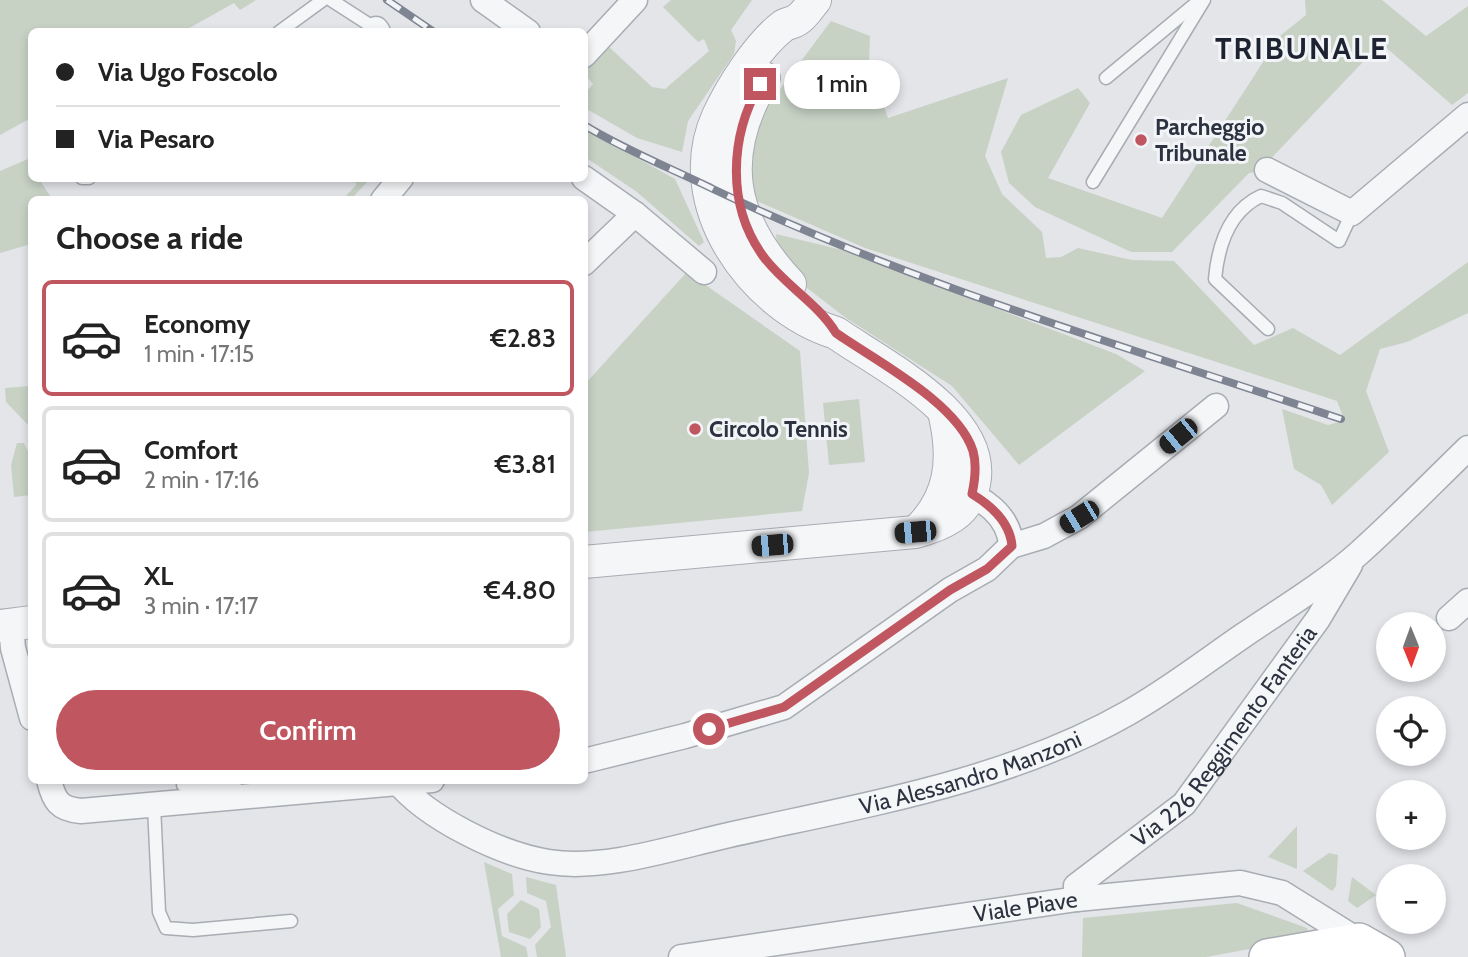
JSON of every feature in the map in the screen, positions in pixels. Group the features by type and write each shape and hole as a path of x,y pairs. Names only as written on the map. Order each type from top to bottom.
{"main road":[{"path":"1267,957 1373,949"}],"street":[{"path":"483,0 522,28"},
{"path":"588,51 635,0"},
{"path":"588,562 915,532 976,476 973,450 943,408 836,333 816,327 770,295 737,259 709,197 707,148 718,117 744,72 784,25 806,10"},
{"path":"1267,170 1352,213 1468,115"},
{"path":"588,181 635,214 704,272"},
{"path":"386,196 398,182"},
{"path":"588,259 635,214"},
{"path":"588,760 685,736 784,707 950,590 987,569 1012,546 1044,536 1079,517 1216,406"},
{"name":"Via Alessandro Manzoni","path":"399,784 416,802 445,820 516,855 551,863 590,863 638,855 982,775 1077,740 1130,712 1356,556 1468,448"},
{"path":"960,490 1005,523 1011,533 1012,546"},
{"name":"Via 226 Reggimento Fanteria","path":"1077,899 1076,886 1184,804 1318,619 1356,556"},
{"path":"1449,618 1468,601"},
{"path":"14,624 13,648 28,703"},
{"path":"50,784 54,800 66,810 81,811 153,806 183,789 362,784"},
{"name":"Viale Piave","path":"681,957 1077,899 1240,883 1282,893 1373,949"}],"lane":[{"path":"284,28 323,0"},
{"path":"331,0 374,28"},
{"path":"1106,78 1202,0"},
{"path":"1093,182 1202,0"},
{"path":"1268,329 1215,279 1217,251 1224,234 1250,201 1261,196 1282,203 1339,241 1352,213"},
{"path":"183,789 213,784"},
{"path":"153,806 159,912 166,928 192,930 291,921"}],"shaded area":[{"path":"0,0 256,0 240,10 234,3 189,28 28,28 28,120 0,135"},
{"path":"671,0 752,0 731,30 736,41 734,54 688,121 682,152 637,138 588,110 588,90 593,84 588,78 588,66 608,46 652,87 665,89 709,51 704,39 698,42 663,7"},
{"path":"1305,0 1382,0 1426,36 1468,6 1468,93 1452,105 1381,43 1258,172 1249,173 1172,252 1131,252 1035,207 1009,183 1001,152 1021,115 1078,88 1090,103 1048,178 1162,218 1280,36 1306,15"},
{"path":"831,21 870,36 869,65 888,118 1008,78 985,156 1002,194 1042,232 1046,258 1061,257 1078,248 1132,260 1174,261 1254,345 1293,328 1340,355 1468,262 1468,313 1407,342 1380,349 1366,391 1389,452 1332,505 1321,485 1294,469 1282,409 1328,425 1339,422 1342,414 1337,401 865,248 752,199 747,145 763,112"},
{"path":"588,131 675,179 704,242 699,246 637,192 588,159"},
{"path":"28,159 28,182 41,182 50,196 28,196 28,245 0,253 0,171"},
{"path":"355,182 367,182 354,196 346,196 357,184"},
{"path":"776,234 842,250 1116,354 1145,371 1019,465 952,386 846,318 807,288 778,260"},
{"name":"Circolo Tennis","path":"687,272 800,351 809,473 802,511 588,532 588,381"},
{"path":"28,386 28,425 6,402 5,388"},
{"path":"859,399 865,462 829,465 823,403"},
{"path":"17,443 24,443 28,452 28,495 14,497 11,465"},
{"path":"1297,826 1297,869 1268,857"},
{"path":"1329,853 1338,855 1336,886 1332,891 1303,871"},
{"path":"484,862 512,874 514,895 498,909 502,936 526,947 528,957 501,957"},
{"path":"526,877 556,885 566,957 537,957 535,945 551,927 546,901 527,893"},
{"path":"1352,877 1376,895 1357,908 1348,901"},
{"path":"521,900 539,909 541,927 530,939 509,932 507,914"},
{"path":"1237,903 1307,928 1310,938 1206,957 1082,957 1083,918"}],"railway":[{"path":"387,0 428,28"},
{"path":"588,127 631,151 789,224 866,255 1023,313 1341,419"}],"place":[{"name":"Parcheggio Tribunale","path":"1141,140"},
{"name":"Circolo Tennis","path":"695,429"}],"district":[{"name":"TRIBUNALE","path":"1302,49"}],"route":[{"path":"709,729 784,707 950,590 987,569 1012,546 1011,533 1005,523 972,494 976,476 973,450 943,408 836,333 825,316 763,256 751,235 742,214 736,162 738,137 748,105 760,84"}]}
